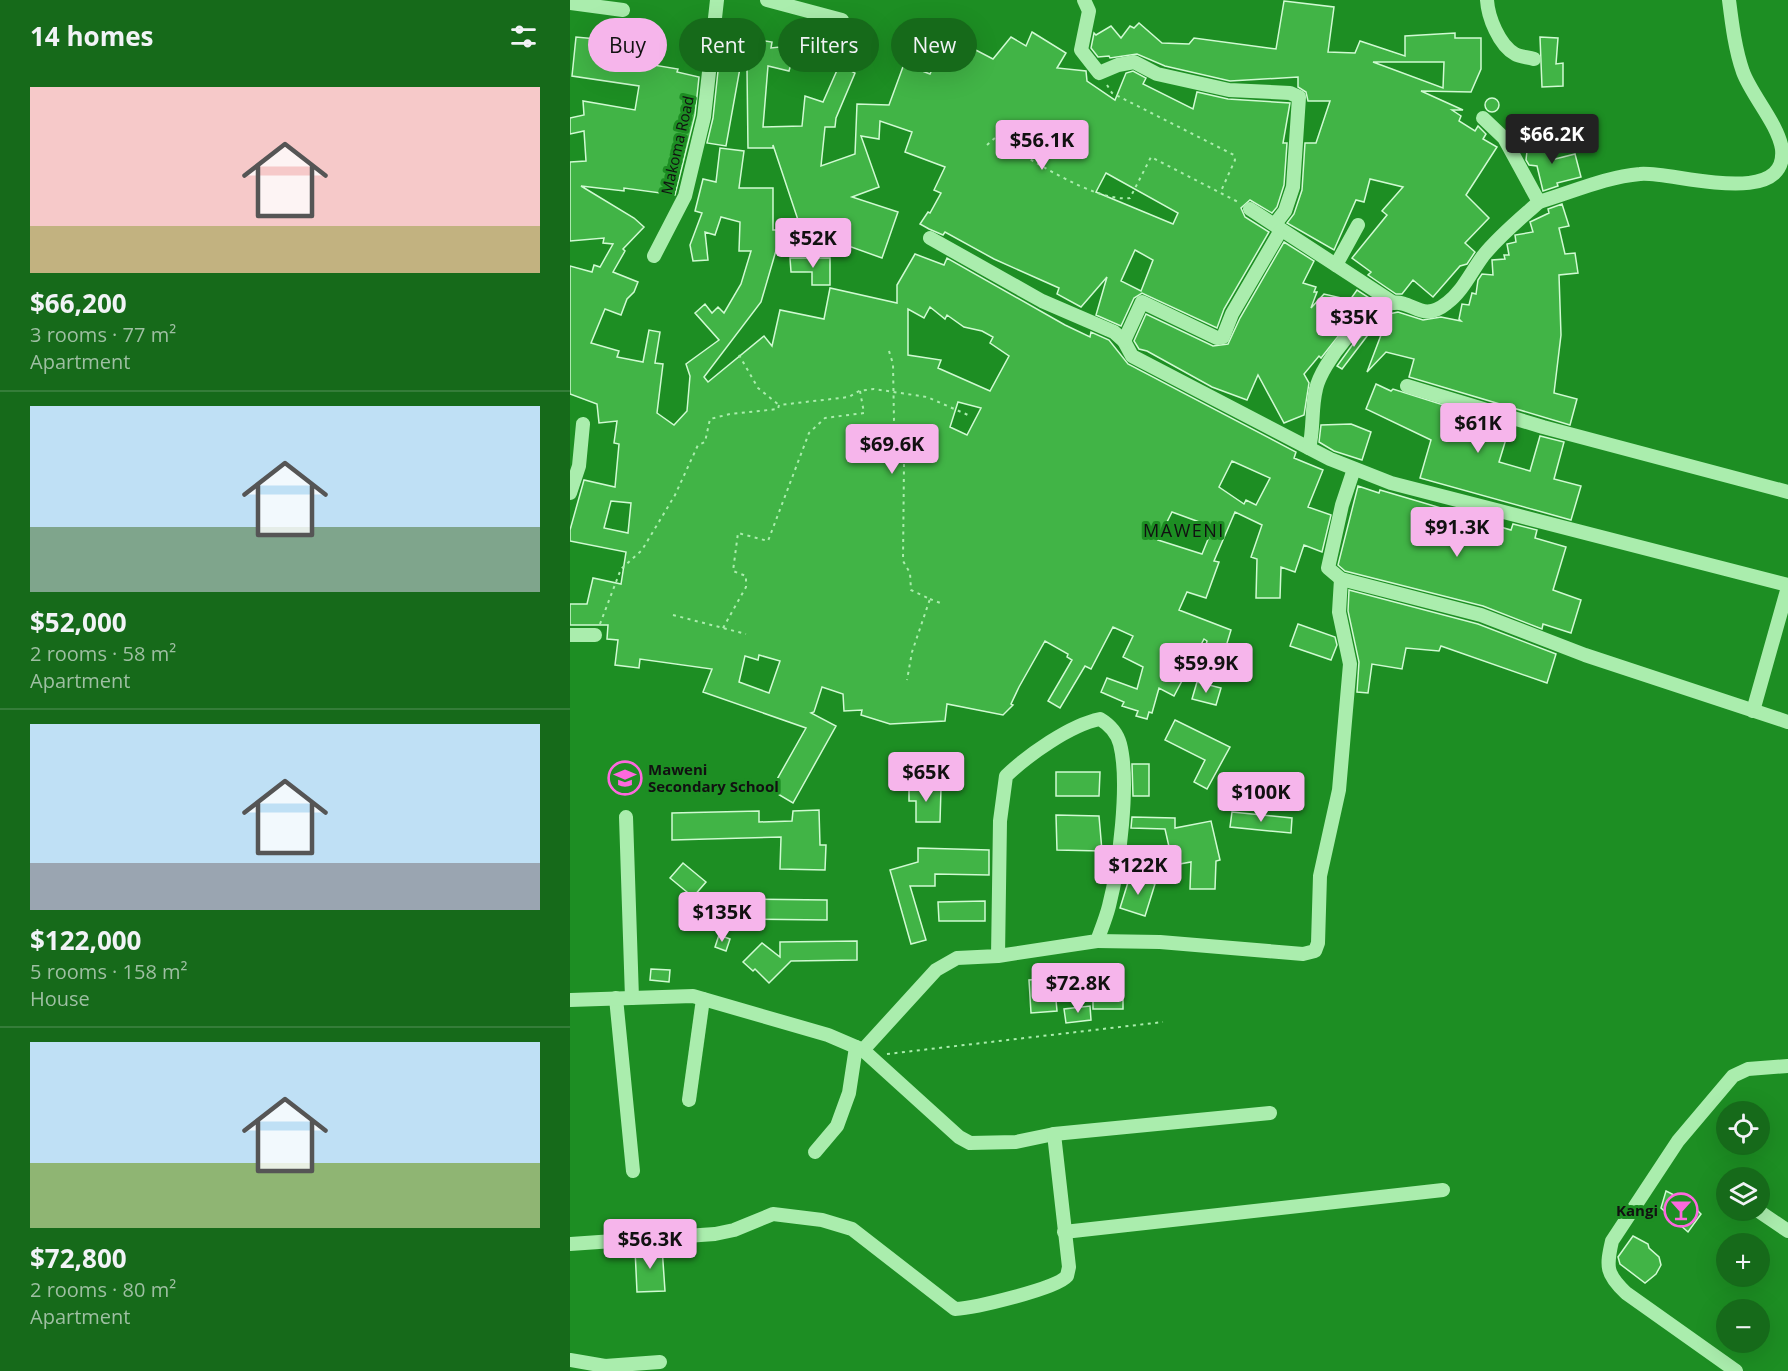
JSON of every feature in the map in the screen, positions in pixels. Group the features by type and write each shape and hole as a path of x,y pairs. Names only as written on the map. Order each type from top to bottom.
{"street":[{"name":"Makoma Road","path":"654,256 685,196 704,117 717,0"},
{"path":"767,0 834,18"},
{"path":"1084,0 1089,11 1081,50 1099,73 1118,65 1134,62 1157,74 1229,90 1295,94 1300,103 1293,187 1278,227 1232,314 1223,337 1218,338 1142,302 1124,341"},
{"path":"1487,0 1491,20 1508,47 1514,54 1534,59"},
{"path":"1250,209 1394,303 1426,312 1435,311 1448,303 1461,289 1484,255 1539,202 1611,177 1644,173 1728,184 1757,182 1771,178 1782,164 1782,150 1743,73 1729,0"},
{"path":"570,3 623,10"},
{"path":"1483,118 1504,138 1539,202"},
{"path":"1336,265 1358,225"},
{"path":"930,238 1042,301 1114,332 1124,341 1132,356 1354,469 1391,483 1788,586 1753,711"},
{"path":"1309,448 1314,431 1316,388 1329,364 1350,334 1372,311 1394,303"},
{"path":"1407,386 1544,427 1788,492"},
{"path":"570,493 579,466 583,424"},
{"path":"1354,469 1342,505 1328,568 1341,579 1481,615 1586,655 1788,722"},
{"path":"815,1152 837,1126 863,1051 936,970 957,958 998,956 1096,942 1160,942 1303,954 1315,951 1318,944 1320,876 1339,790 1350,664 1339,612 1341,579"},
{"path":"570,635 595,635"},
{"path":"998,956 1000,821 1006,776 1022,760 1069,732 1100,720 1109,724 1120,745 1122,779 1121,831 1111,896 1096,942"},
{"path":"626,817 632,998"},
{"path":"570,1000 693,996 828,1035 863,1051 960,1137 970,1143 1016,1142 1054,1134 1270,1113"},
{"path":"616,998 633,1171"},
{"path":"689,1100 703,999"},
{"path":"1736,1371 1626,1293 1611,1279 1608,1257 1612,1241 1678,1141 1733,1076 1749,1069 1788,1066"},
{"path":"570,1244 715,1234 734,1230 773,1214 822,1220 852,1229 955,1309 972,1308 1063,1280 1069,1267 1054,1134"},
{"path":"1064,1232 1443,1190"},
{"path":"1770,1219 1788,1231"},
{"path":"570,1360 605,1366 660,1362"}],"path":[{"path":"1099,73 1112,93 1234,155 1235,160 1221,191"},
{"path":"987,145 995,138 1036,163 1091,190 1125,199 1130,198 1151,157 1221,191 1250,209"},
{"path":"890,351 893,364 894,421 897,423 898,431 914,437 904,462 903,561 910,573 911,590 944,604"},
{"path":"739,355 758,388 779,405 849,398 860,391 874,389 927,397 968,415"},
{"path":"723,628 746,587 746,576 733,572 738,532 768,542 809,433 825,418 864,413 860,391"},
{"path":"595,635 621,569 642,550 675,495 698,445 705,442 710,419 730,414 777,410 779,405"},
{"path":"907,680 912,652 930,599"},
{"path":"674,615 746,634"},
{"path":"863,1051 1164,1022"}],"building":[{"path":"1284,1 1334,7 1328,52 1355,53 1360,41 1405,56 1405,36 1455,33 1455,38 1481,38 1481,69 1471,92 1421,91 1463,110 1452,110 1461,116 1459,121 1475,131 1478,126 1486,134 1483,139 1497,147 1466,195 1489,218 1465,243 1475,252 1467,264 1460,266 1433,297 1413,280 1402,294 1396,294 1368,275 1371,272 1352,258 1387,215 1382,211 1403,187 1370,179 1364,202 1356,200 1334,250 1287,223 1294,214 1302,190 1305,143 1316,143 1330,101 1308,101 1306,92 1298,87 1298,77 1230,81 1165,66 1137,54 1110,58 1109,56 1098,57 1091,48 1094,33 1096,35 1111,26 1121,38 1130,26 1134,28 1139,23 1162,43 1189,44 1194,38 1276,49","holes":["1373,62 1444,62 1443,88"]},
{"path":"1032,32 1066,53 1057,68 1086,71 1087,81 1115,100 1126,73 1133,71 1146,78 1143,84 1193,109 1197,92 1228,99 1290,103 1283,143 1287,143 1284,185 1277,207 1272,213 1250,200 1241,208 1245,217 1269,232 1224,309 1217,328 1142,293 1134,298 1121,326 1096,315 1107,277 1081,307 1057,294 1059,288 994,259 945,232 943,235 920,224 928,212 930,213 941,193 934,190 945,167 905,152 912,132 880,121 879,139 861,136 879,187 852,197 898,212 882,258 801,229 773,145 773,148 748,148 747,72 766,72 766,41 772,42 771,48 778,47 778,68 768,66 763,127 802,126 805,96 823,102 836,72 855,73 836,118 835,127 825,127 821,166 855,154 857,104 889,105 901,72 930,74 931,72 977,72 977,51 993,59 1011,37 1026,46","holes":["1106,173 1178,213 1173,224 1096,192","1135,250 1153,260 1141,291 1121,281"]},
{"path":"576,37 588,38 588,72 667,72 667,67 699,77 695,115 675,195 624,188 624,191 581,186 634,218 644,227 623,249 625,251 613,272 638,282 634,292 627,299 621,315 605,309 591,343 619,351 617,357 643,362 649,330 660,332 655,363 663,364 657,413 674,425 687,411 690,376 686,364 719,340 695,313 705,304 712,313 718,307 724,313 741,284 751,251 739,251 740,222 721,217 715,235 705,232 708,260 693,261 690,245 702,213 695,211 703,179 716,182 720,148 744,151 739,188 773,188 773,230 782,230 761,302 704,377 708,382 764,336 772,346 780,310 824,319 830,288 897,303 897,285 915,254 944,265 947,258 1065,325 1090,337 1091,332 1109,340 1128,364 1296,452 1294,458 1323,470 1308,507 1331,515 1322,552 1304,545 1295,572 1281,567 1280,598 1256,598 1257,559 1251,557 1262,525 1235,512 1214,561 1219,562 1206,598 1187,592 1179,610 1231,630 1221,663 1203,657 1207,641 1204,639 1174,696 1159,688 1152,713 1149,712 1147,719 1136,716 1138,711 1122,706 1124,702 1101,692 1107,678 1137,689 1143,667 1123,657 1133,636 1113,627 1091,669 1085,666 1060,708 1048,701 1072,660 1067,657 1068,654 1045,641 1019,687 1011,704 1013,705 1003,715 947,704 945,721 890,724 861,715 862,710 844,711 843,694 822,687 814,712 811,713 836,726 793,803 771,790 806,728 703,692 712,669 640,659 639,668 615,665 618,640 607,639 608,625 570,625 570,604 587,604 593,578 621,584 626,552 570,541 570,530 584,480 615,487 619,444 614,443 617,421 599,423 597,404 570,394 570,266 592,272 594,265 600,267 613,244 603,243 604,238 570,241 570,162 586,161 584,131 570,134 570,118 584,115 583,101 635,110 639,86 572,76","holes":["930,307 945,319 947,315 964,327 982,331 993,337 990,343 1009,356 990,391 938,368 941,360 908,355 908,309 924,318","958,402 981,408 967,435 950,427","1232,461 1270,478 1256,505 1246,500 1244,504 1219,487","611,501 631,503 628,533 604,528","1172,512 1213,527 1202,554 1158,540","759,655 780,661 769,693 739,682 745,656 758,660"]},
{"path":"1540,37 1558,38 1556,64 1563,63 1563,86 1542,87"},
{"path":"718,72 739,72 726,146 707,143 713,118"},
{"path":"1489,98 1495,98 1499,105 1495,112 1489,112 1485,108 1485,102"},
{"path":"1528,142 1557,144 1555,159 1575,154 1581,177 1557,183 1558,186 1543,191 1537,166 1529,165 1526,160"},
{"path":"1562,204 1569,226 1559,228 1565,254 1575,253 1578,273 1559,275 1561,335 1554,393 1577,399 1570,425 1409,377 1414,359 1386,352 1367,372 1389,314 1398,312 1423,320 1441,317 1461,321 1459,319 1462,304 1469,305 1472,293 1476,294 1478,280 1482,274 1493,275 1492,260 1505,259 1504,255 1509,255 1507,244 1516,242 1515,235 1533,232 1530,222 1549,213 1548,209"},
{"path":"1284,242 1314,261 1303,283 1316,287 1314,292 1317,292 1311,308 1324,294 1350,300 1357,290 1374,301 1351,320 1321,358 1319,356 1304,374 1309,383 1304,415 1284,423 1258,375 1247,400 1212,387 1147,351 1139,349 1134,341 1146,314 1213,346 1228,344 1240,318"},
{"path":"790,258 830,258 830,285 812,285 812,272 791,272"},
{"path":"1380,319 1342,369 1337,366 1353,344"},
{"path":"1376,384 1391,391 1393,389 1510,426 1499,462 1530,471 1540,436 1564,442 1554,479 1581,486 1571,520 1420,478 1431,440 1366,409"},
{"path":"1351,424 1371,432 1362,460 1334,451 1319,442 1321,425"},
{"path":"1358,486 1379,493 1380,490 1468,516 1469,512 1481,516 1480,521 1511,530 1513,524 1537,530 1535,538 1566,547 1553,590 1581,600 1571,633 1543,624 1542,629 1483,606 1345,571 1338,565"},
{"path":"1349,590 1478,624 1556,654 1547,683 1441,646 1439,651 1406,648 1402,669 1372,664 1368,693 1357,692 1359,662 1348,611"},
{"path":"1298,624 1335,637 1337,645 1331,660 1290,646"},
{"path":"1197,682 1221,688 1216,705 1192,699"},
{"path":"1175,720 1230,747 1207,789 1194,782 1205,760 1165,740"},
{"path":"1132,764 1149,764 1149,796 1133,796"},
{"path":"1056,772 1100,772 1099,796 1056,796"},
{"path":"909,786 941,788 940,822 916,822 916,801 909,801"},
{"path":"819,810 820,845 826,845 825,870 780,869 781,837 672,840 672,813 759,811 759,822 792,821 793,811"},
{"path":"1232,812 1292,818 1291,833 1230,827"},
{"path":"1056,815 1099,816 1102,851 1057,850"},
{"path":"1132,817 1175,818 1175,828 1211,821 1220,860 1216,861 1215,889 1190,889 1191,862 1158,868 1155,854 1170,851 1165,829 1131,828"},
{"path":"918,848 989,850 989,875 935,874 935,886 910,886 926,940 911,944 890,870 918,862"},
{"path":"683,863 706,882 693,897 670,878"},
{"path":"1130,876 1155,884 1145,916 1120,908"},
{"path":"749,899 827,900 827,920 749,919"},
{"path":"985,901 985,921 939,921 938,902"},
{"path":"719,935 730,939 726,951 715,947"},
{"path":"857,941 857,960 791,961 769,983 755,969 753,971 743,962 762,943 780,957 780,942"},
{"path":"651,969 670,970 669,982 650,980"},
{"path":"1054,978 1057,1011 1031,1013 1029,980"},
{"path":"1093,991 1123,991 1123,1009 1093,1009"},
{"path":"1090,1006 1091,1020 1066,1023 1064,1009"},
{"name":"Kangi","path":"1666,1191 1680,1198 1684,1197 1701,1214 1688,1232 1661,1208"},
{"path":"1633,1236 1648,1244 1649,1248 1659,1257 1661,1265 1656,1274 1645,1283 1620,1264 1618,1257"},
{"path":"662,1247 665,1291 637,1292 635,1249"}],"place":[{"name":"Maweni Secondary School","path":"625,778"},
{"name":"Kangi","path":"1681,1210"}],"district":[{"name":"MAWENI","path":"1184,530"}]}
